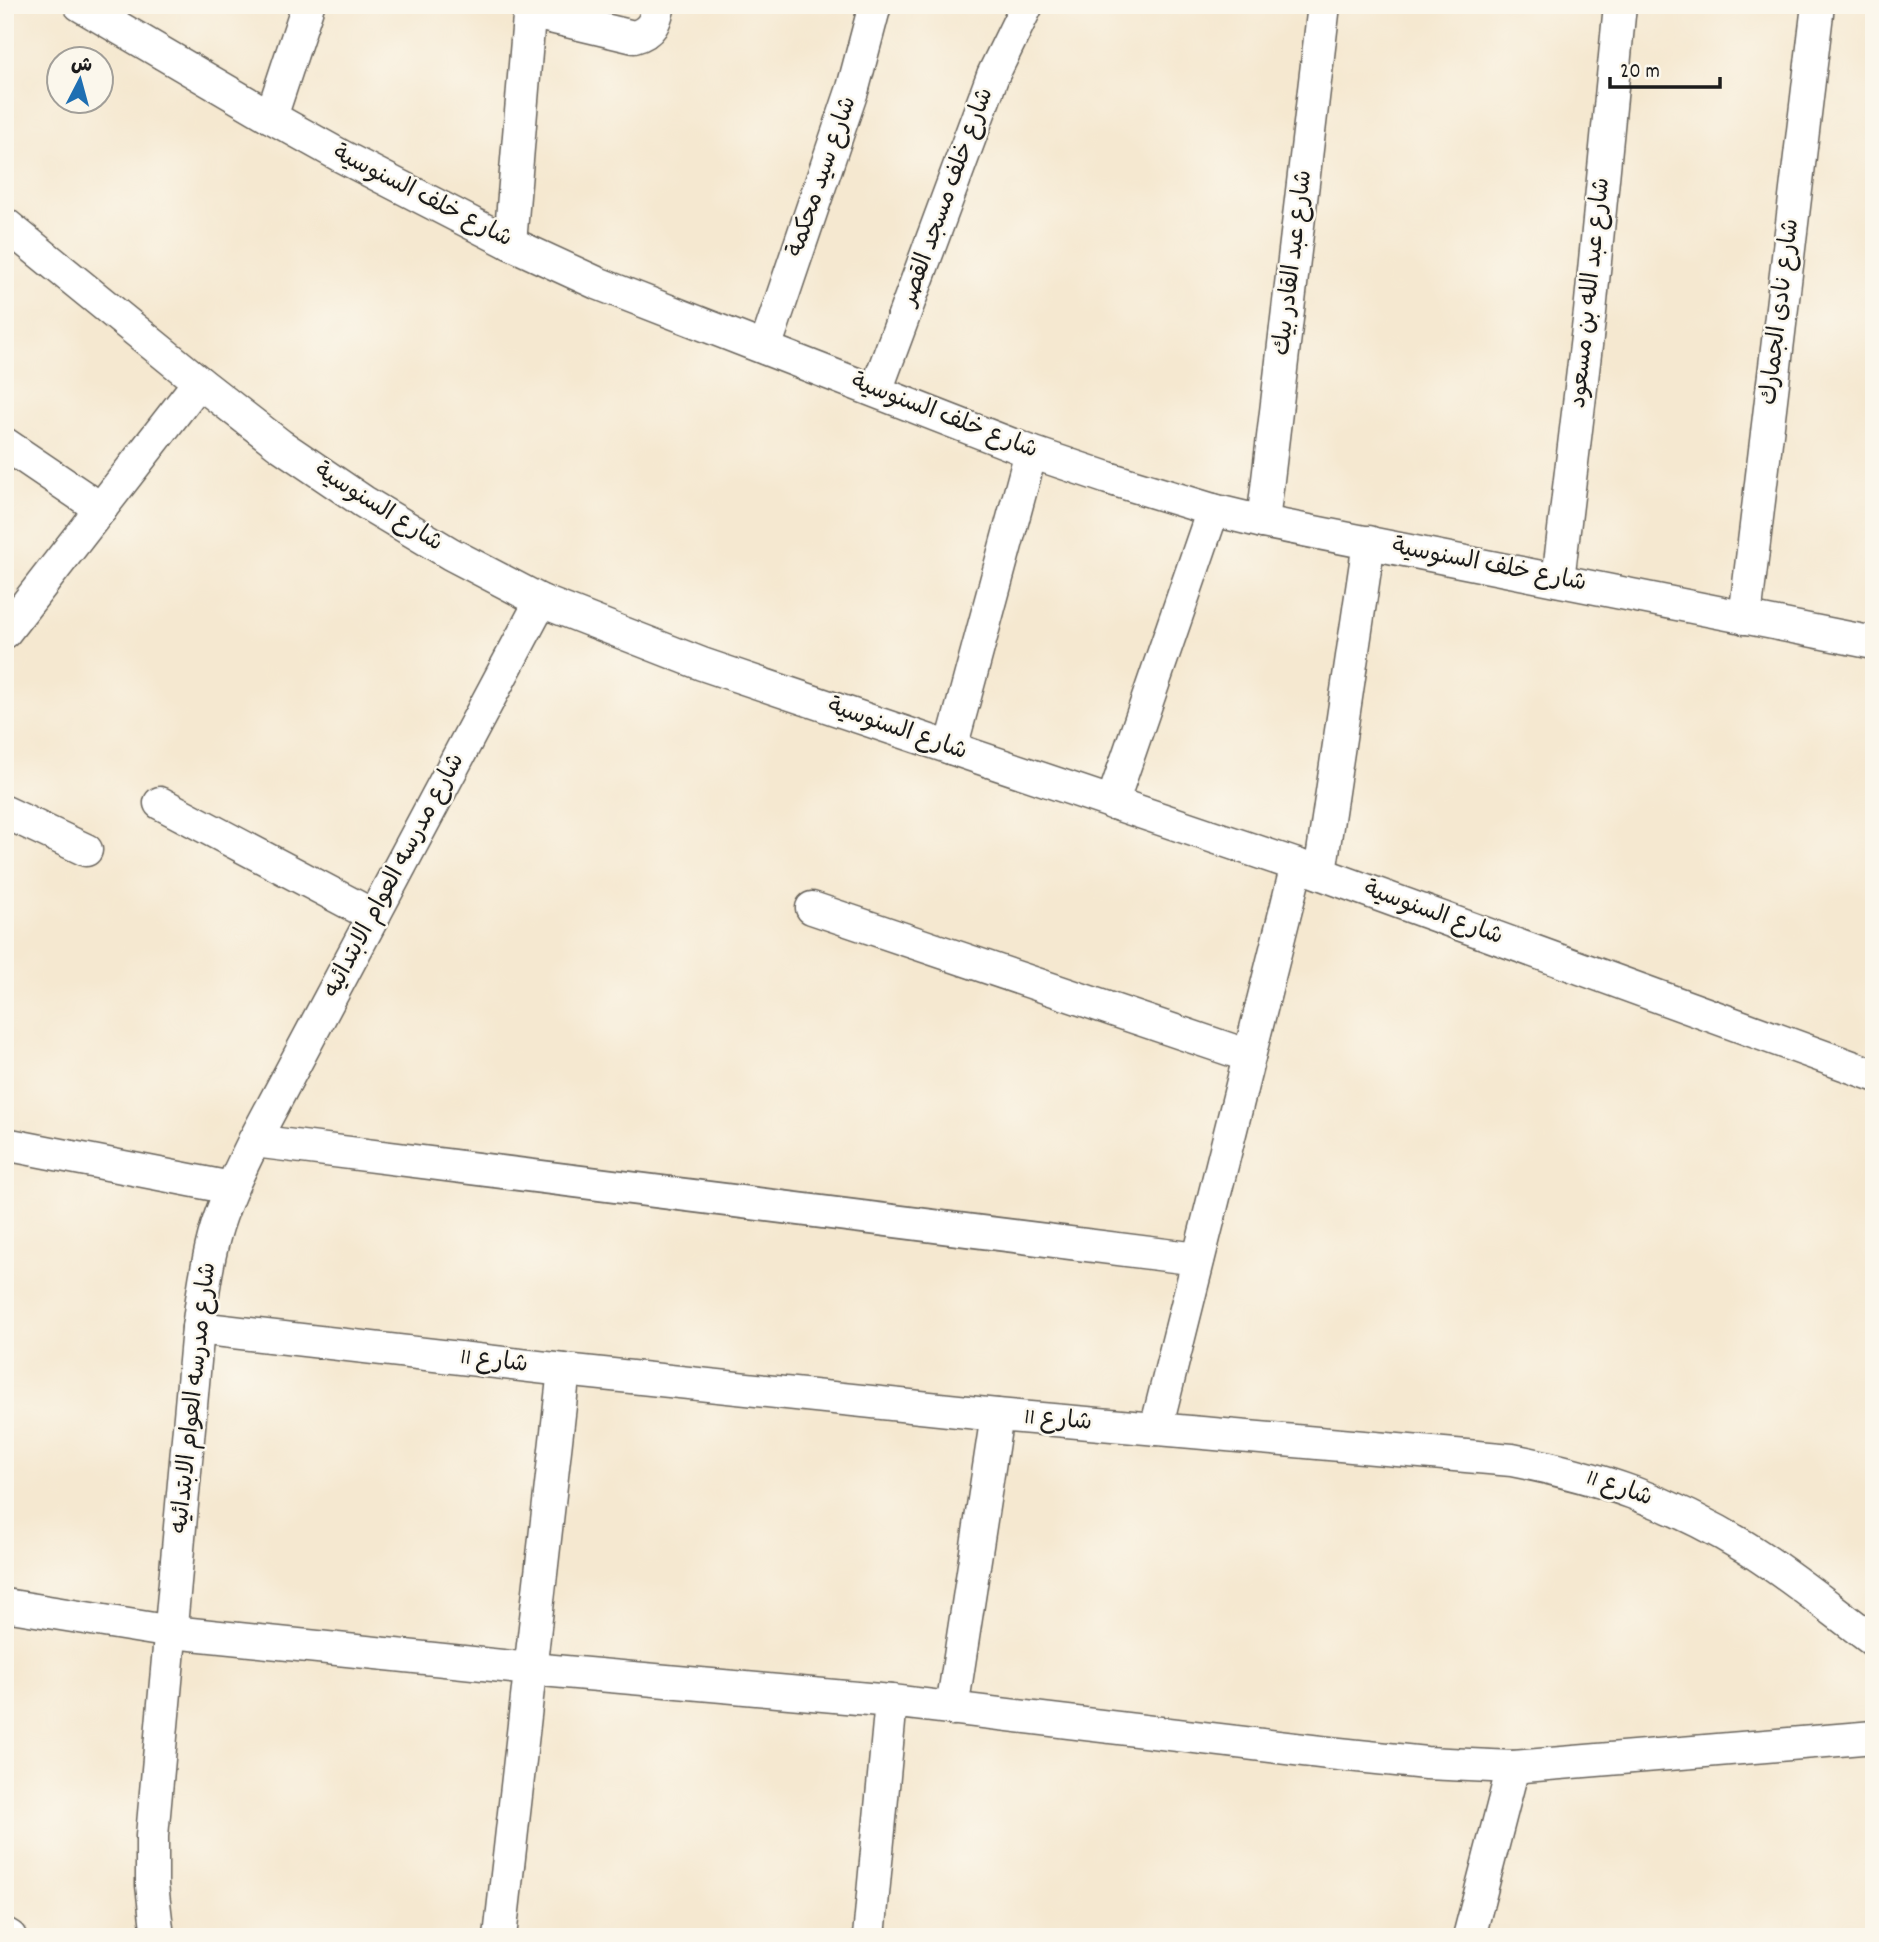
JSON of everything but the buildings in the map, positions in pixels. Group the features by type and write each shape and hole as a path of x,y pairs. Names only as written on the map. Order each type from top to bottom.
{"street":[{"name":"شارع خلف السنوسية","path":"80,5 271,117 510,243 597,282 1031,452 1213,510 1263,522 1874,643"},
{"path":"271,117 308,5"},
{"path":"510,243 530,9 634,37 652,28 659,5"},
{"name":"شارع سيد محكمة","path":"765,348 853,88 876,5"},
{"name":"شارع خلف مسجد القصر","path":"876,391 993,75 1027,5"},
{"name":"شارع عبد القادر بيك","path":"1263,522 1324,5"},
{"name":"شارع عبد الله بن مسعود","path":"1558,580 1590,312 1620,5"},
{"name":"شارع نادى الجمارك","path":"1745,618 1818,5"},
{"name":"شارع السنوسية","path":"10,239 280,445 364,502 452,554 541,601 702,664 1308,869 1874,1075"},
{"path":"5,632 199,382"},
{"path":"5,444 101,509"},
{"path":"951,748 1031,452"},
{"path":"1112,803 1213,510"},
{"path":"1156,1430 1249,1056 1308,869 1369,542"},
{"name":"شارع مدرسه العوام الابتدائيه","path":"158,1937 152,1885 152,1836 198,1328 204,1283 215,1235 231,1188 254,1141 541,601"},
{"path":"160,803 374,916"},
{"path":"5,812 86,850"},
{"path":"811,908 1249,1056"},
{"path":"254,1141 1198,1259"},
{"path":"5,1144 231,1188"},
{"name":"شارع 11","path":"198,1328 564,1370 997,1415 1512,1460 1611,1483 1704,1523 1748,1549 1874,1641"},
{"path":"500,1937 564,1370"},
{"path":"952,1709 997,1415"},
{"path":"5,1605 172,1632 531,1669 891,1701 1426,1763 1513,1767 1874,1737"},
{"path":"869,1937 891,1701"},
{"path":"1469,1937 1513,1767"}]}
